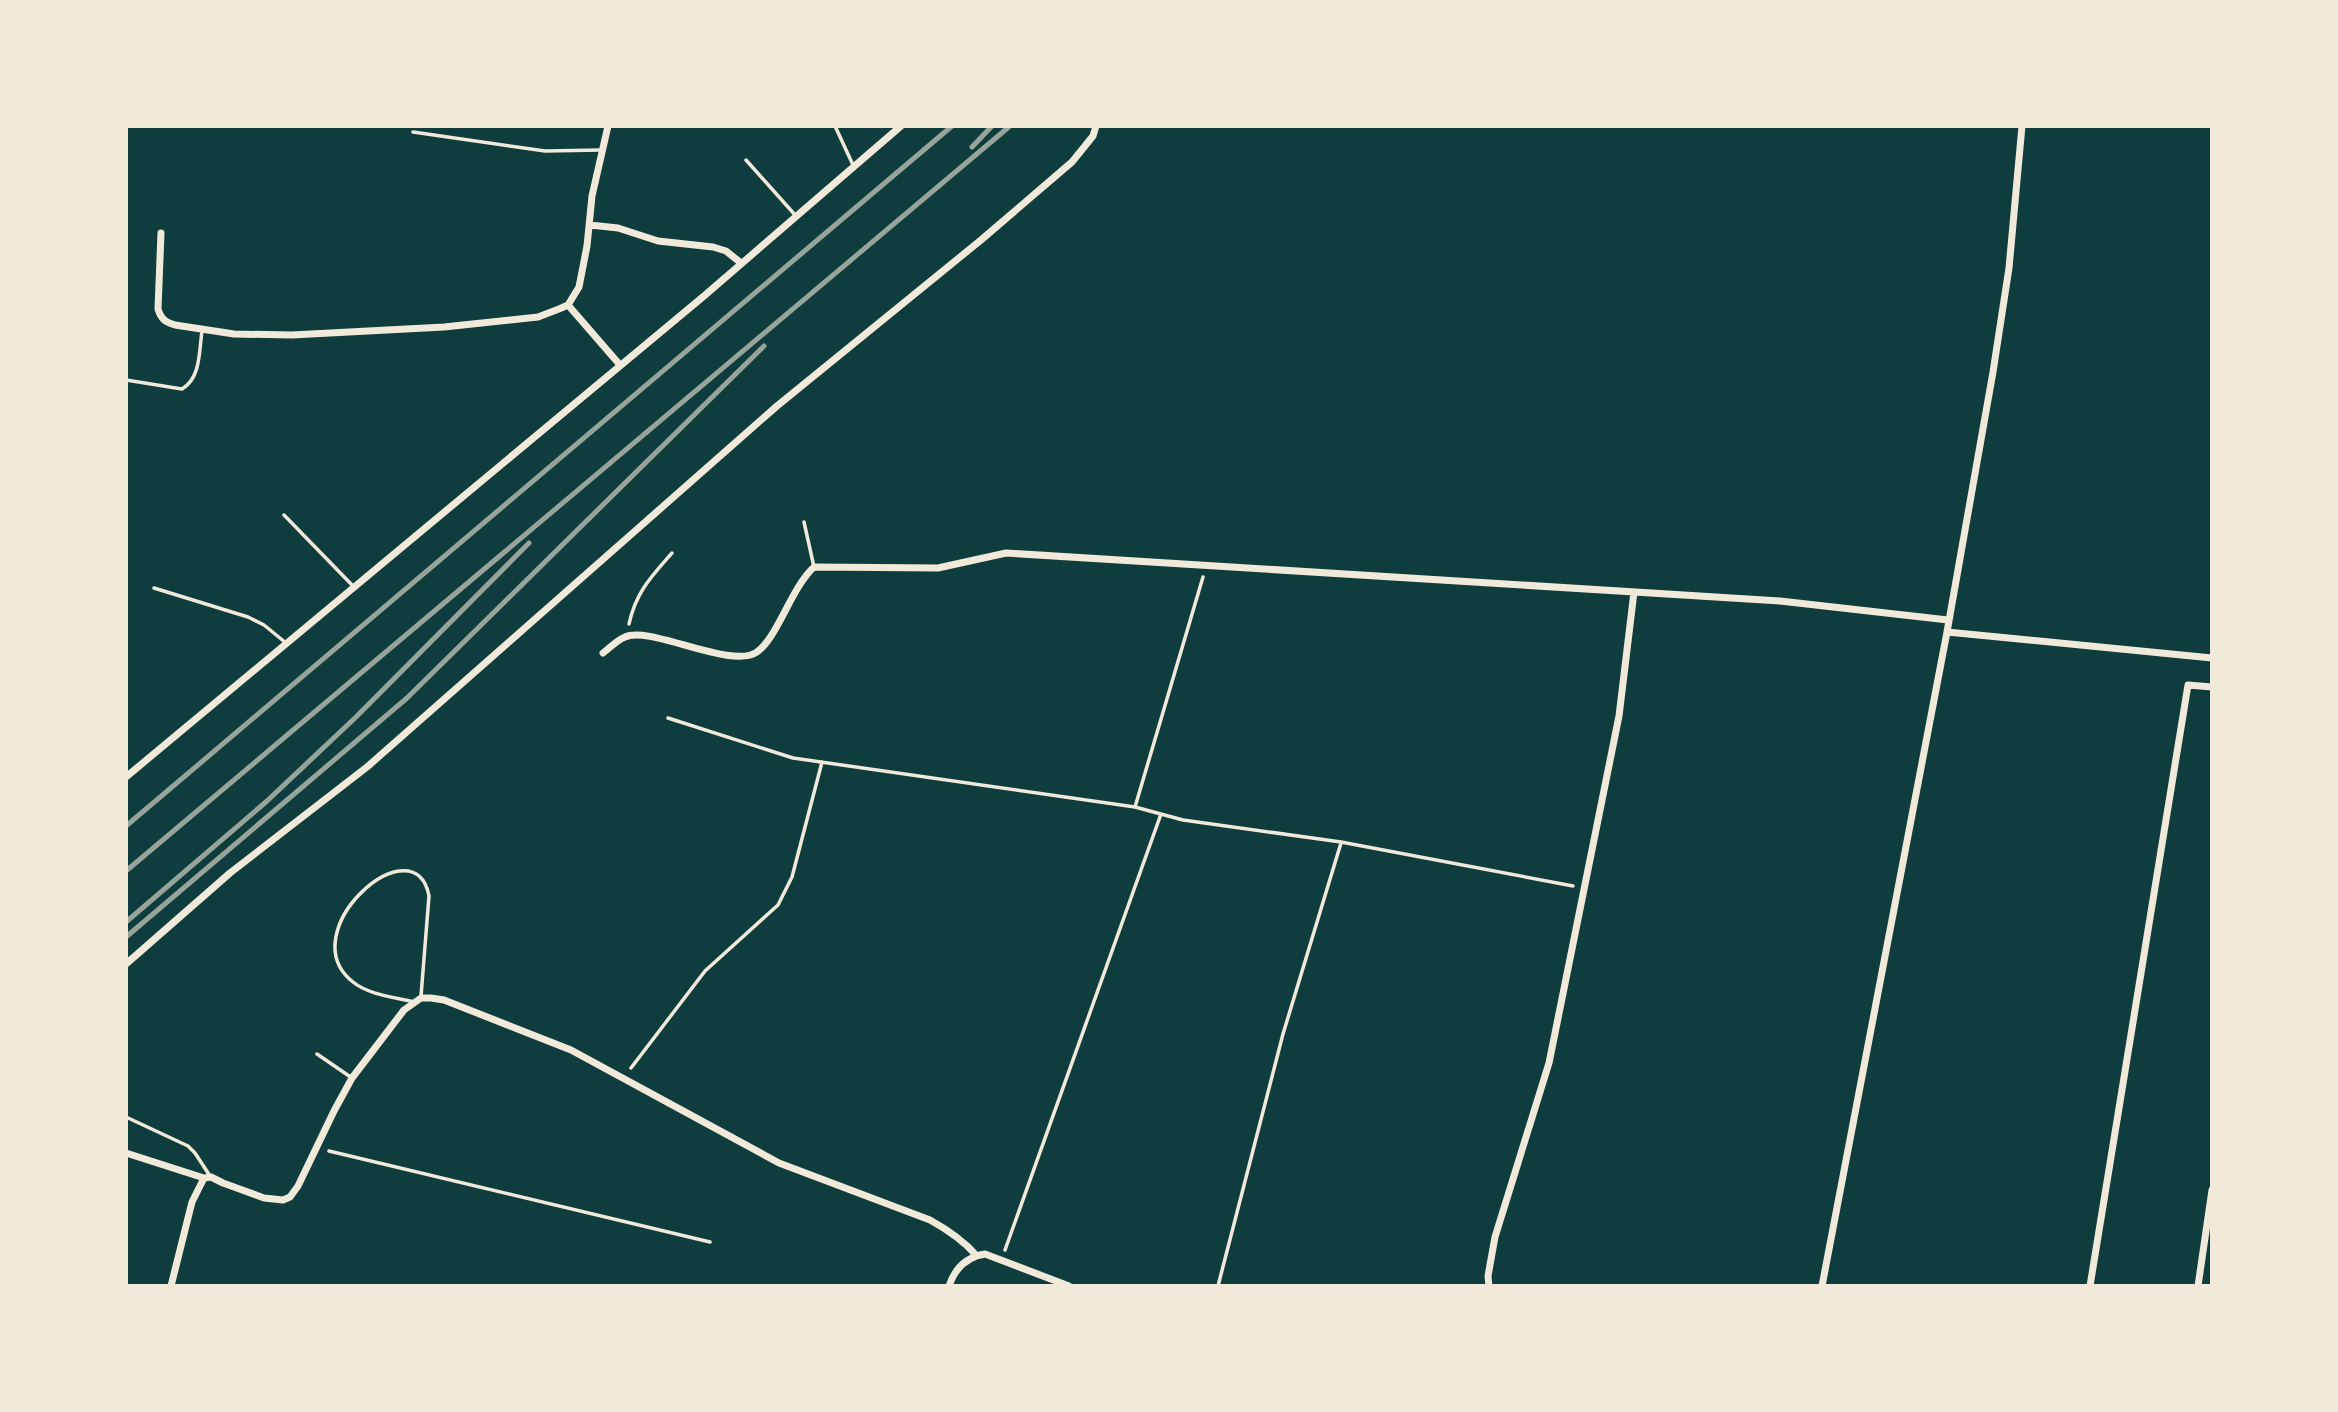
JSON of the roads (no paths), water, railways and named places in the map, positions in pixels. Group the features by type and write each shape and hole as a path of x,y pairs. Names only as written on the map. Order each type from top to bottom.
{"street":[{"path":"161,233 158,309 160,317 166,323 202,331 292,335 444,327 538,317 568,305 579,287 590,225 592,196 608,126"},
{"path":"128,773 620,365 901,126"},
{"path":"126,964 230,873 367,767 777,406 981,240 1072,162 1093,135 1096,126"},
{"path":"1822,1286 1947,632 2009,268 2022,126"},
{"path":"590,225 618,228 658,241 713,247 726,251 741,263"},
{"path":"568,305 620,365"},
{"path":"603,653 626,636 638,635 696,649 749,656 758,652 767,641 799,584 814,567 938,568 1006,553 1780,601 1948,620"},
{"path":"1489,1286 1488,1276 1495,1237 1549,1063 1619,716 1634,592"},
{"path":"1947,632 2212,658"},
{"path":"2090,1286 2188,685 2212,687"},
{"path":"126,1153 207,1177 264,1198 283,1200 294,1193 352,1078 393,1024 417,1000 444,1000 558,1045 779,1163 930,1220 951,1232 975,1255"},
{"path":"171,1286 192,1202 207,1177"},
{"path":"2198,1286 2212,1190"},
{"path":"949,1286 961,1264 975,1255 985,1254 1069,1286"}],"lane":[{"path":"835,126 853,166"},
{"path":"413,131 545,151 602,150"},
{"path":"746,160 796,216"},
{"path":"126,380 182,388 190,384 195,376 202,331"},
{"path":"284,515 353,587"},
{"path":"804,522 814,567"},
{"path":"154,588 248,617 264,625 286,643"},
{"path":"407,870 421,875 427,884 429,896 417,1000 373,992 353,982 341,969 334,953 337,932 344,914 360,894 383,875 407,870"},
{"path":"317,1054 352,1078"},
{"path":"126,1116 188,1146 195,1153 207,1177"}],"railway":[{"path":"126,826 952,126"},
{"path":"972,147 992,126"},
{"path":"126,871 1010,126"},
{"path":"126,937 407,698 764,346"},
{"path":"126,922 267,801 356,717 529,543"}]}
